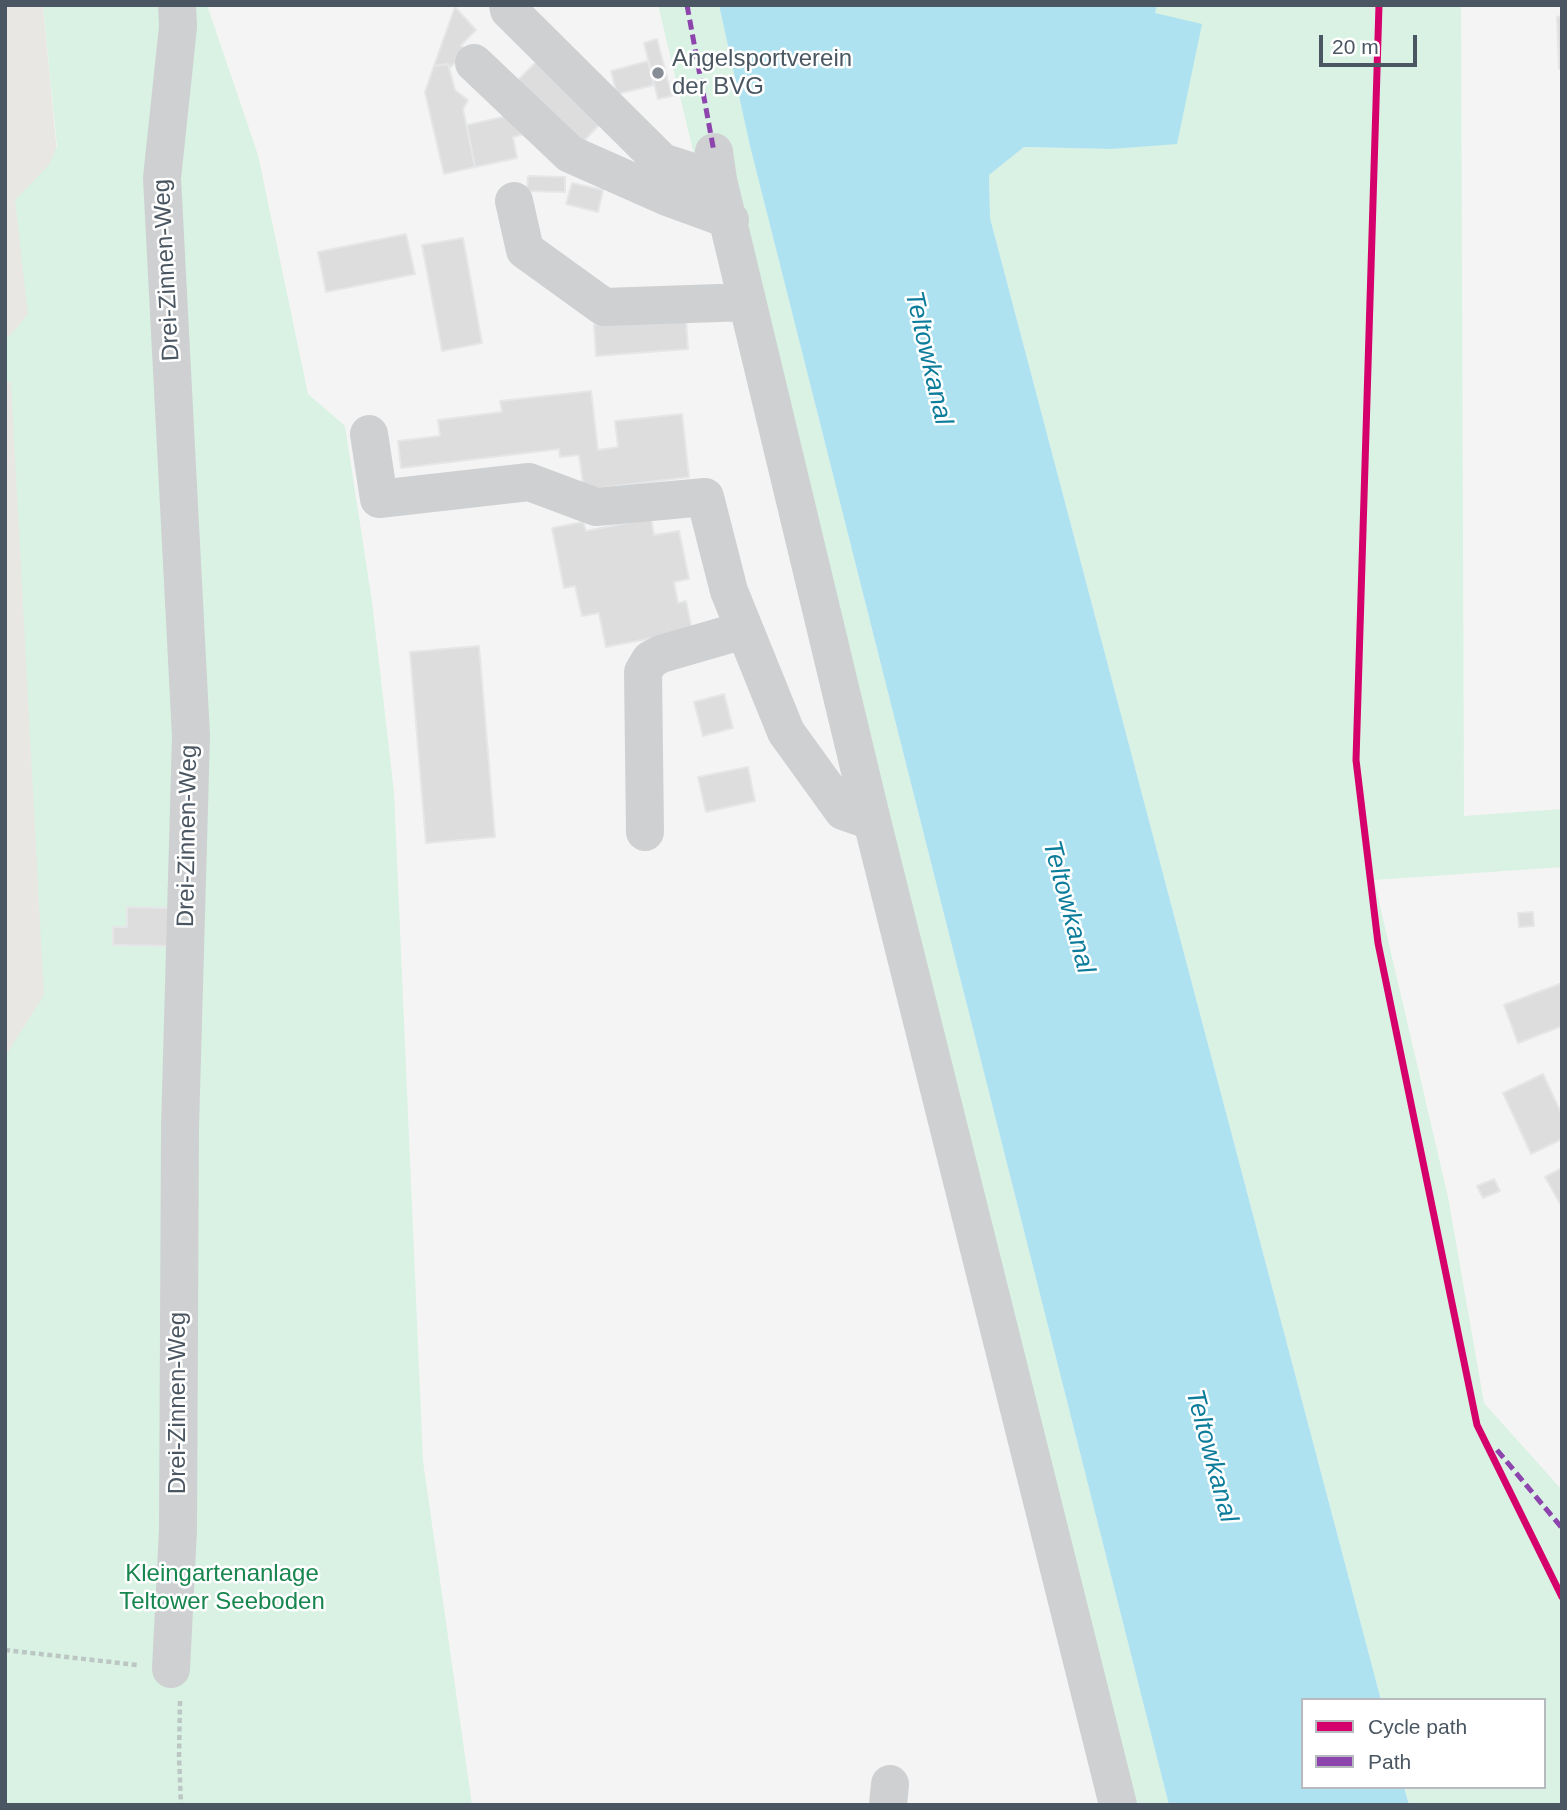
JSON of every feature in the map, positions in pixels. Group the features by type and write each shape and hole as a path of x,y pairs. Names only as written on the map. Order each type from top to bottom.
{"lane":[{"name":"Drei-Zinnen-Weg","path":"171,1669 178,1530 180,1128 191,736 162,178 178,27 177,5"},
{"path":"508,5 509,10 662,162 716,166 872,821 1118,1805"},
{"path":"474,63 570,154 667,197 730,220"},
{"path":"514,201 525,250 604,307 747,302"},
{"path":"369,435 379,499 529,482 596,507 705,497 729,592 786,732 843,811 872,821"},
{"path":"645,832 643,672 650,660 661,654 744,629"}],"path":[{"path":"5,1650 181,1671 181,1805"}],"shaded area":[{"path":"5,5 43,5 61,195 100,1009 5,1164"}],"green space":[{"name":"Kleingartenanlage Teltower Seeboden","path":"43,5 207,5 258,155 308,394 345,426 372,602 394,792 423,1461 472,1805 5,1805 5,1057 44,995 11,382 5,382 5,337 10,336 28,314 15,200 49,165 57,146"},
{"path":"658,5 719,5 750,146 1169,1805 1111,1805 753,399"},
{"path":"1157,5 1461,5 1464,816 1562,809 1562,867 1374,880 1448,1197 1484,1403 1562,1490 1562,1805 1409,1805 1405,1789 1546,1789 1546,1698 1380,1698 990,218 989,175 1024,147 1111,149 1177,143 1155,12"}],"water":[{"name":"Teltowkanal","path":"719,5 1157,5 1155,13 1202,24 1177,144 1111,149 1024,147 989,175 990,218 1380,1698 1301,1698 1301,1789 1405,1789 1409,1805 1169,1805 750,146"}],"building":[{"path":"455,7 476,30 461,45 467,52 449,68 448,64 434,66"},
{"path":"1562,16 1562,69 1559,69 1557,17"},
{"name":"Angelsportverein der BVG","path":"657,39 672,96 658,99 644,43"},
{"path":"539,59 603,121 580,145 515,83"},
{"path":"648,61 654,85 617,94 611,71"},
{"path":"448,64 455,90 468,100 463,109 475,167 444,174 425,92 434,66"},
{"path":"517,114 521,135 513,137 517,158 475,167 467,125"},
{"path":"528,176 565,177 565,192 527,191"},
{"path":"572,183 603,190 598,212 566,204"},
{"path":"406,234 415,274 326,292 318,252"},
{"path":"463,238 482,343 442,351 422,245"},
{"path":"686,319 688,349 596,356 594,325"},
{"path":"591,391 598,450 618,447 615,421 682,414 689,477 584,490 579,455 560,457 559,449 401,468 398,441 440,436 438,420 502,412 500,401"},
{"path":"651,518 654,535 679,531 689,579 674,582 678,603 686,601 692,630 606,647 599,613 582,616 575,586 564,588 552,528 583,522 586,531"},
{"path":"479,646 495,837 426,843 410,652"},
{"path":"724,694 733,728 703,736 694,702"},
{"path":"748,767 755,801 706,812 698,777"},
{"path":"127,907 169,908 168,946 113,945 113,927 127,927"},
{"path":"1533,912 1534,926 1519,927 1518,913"},
{"path":"1562,983 1562,1026 1518,1043 1504,1005"},
{"path":"1543,1074 1562,1115 1562,1139 1531,1154 1503,1093"},
{"path":"1562,1168 1562,1207 1545,1177"},
{"path":"1494,1179 1500,1191 1483,1198 1477,1186"}],"marked path":[{"path":"687,5 714,152"},
{"path":"1497,1450 1562,1528"}],"cycle path":[{"path":"1379,5 1356,760 1378,943 1477,1425 1562,1597"}],"place":[{"name":"Angelsportverein der BVG","path":"658,73"}]}
